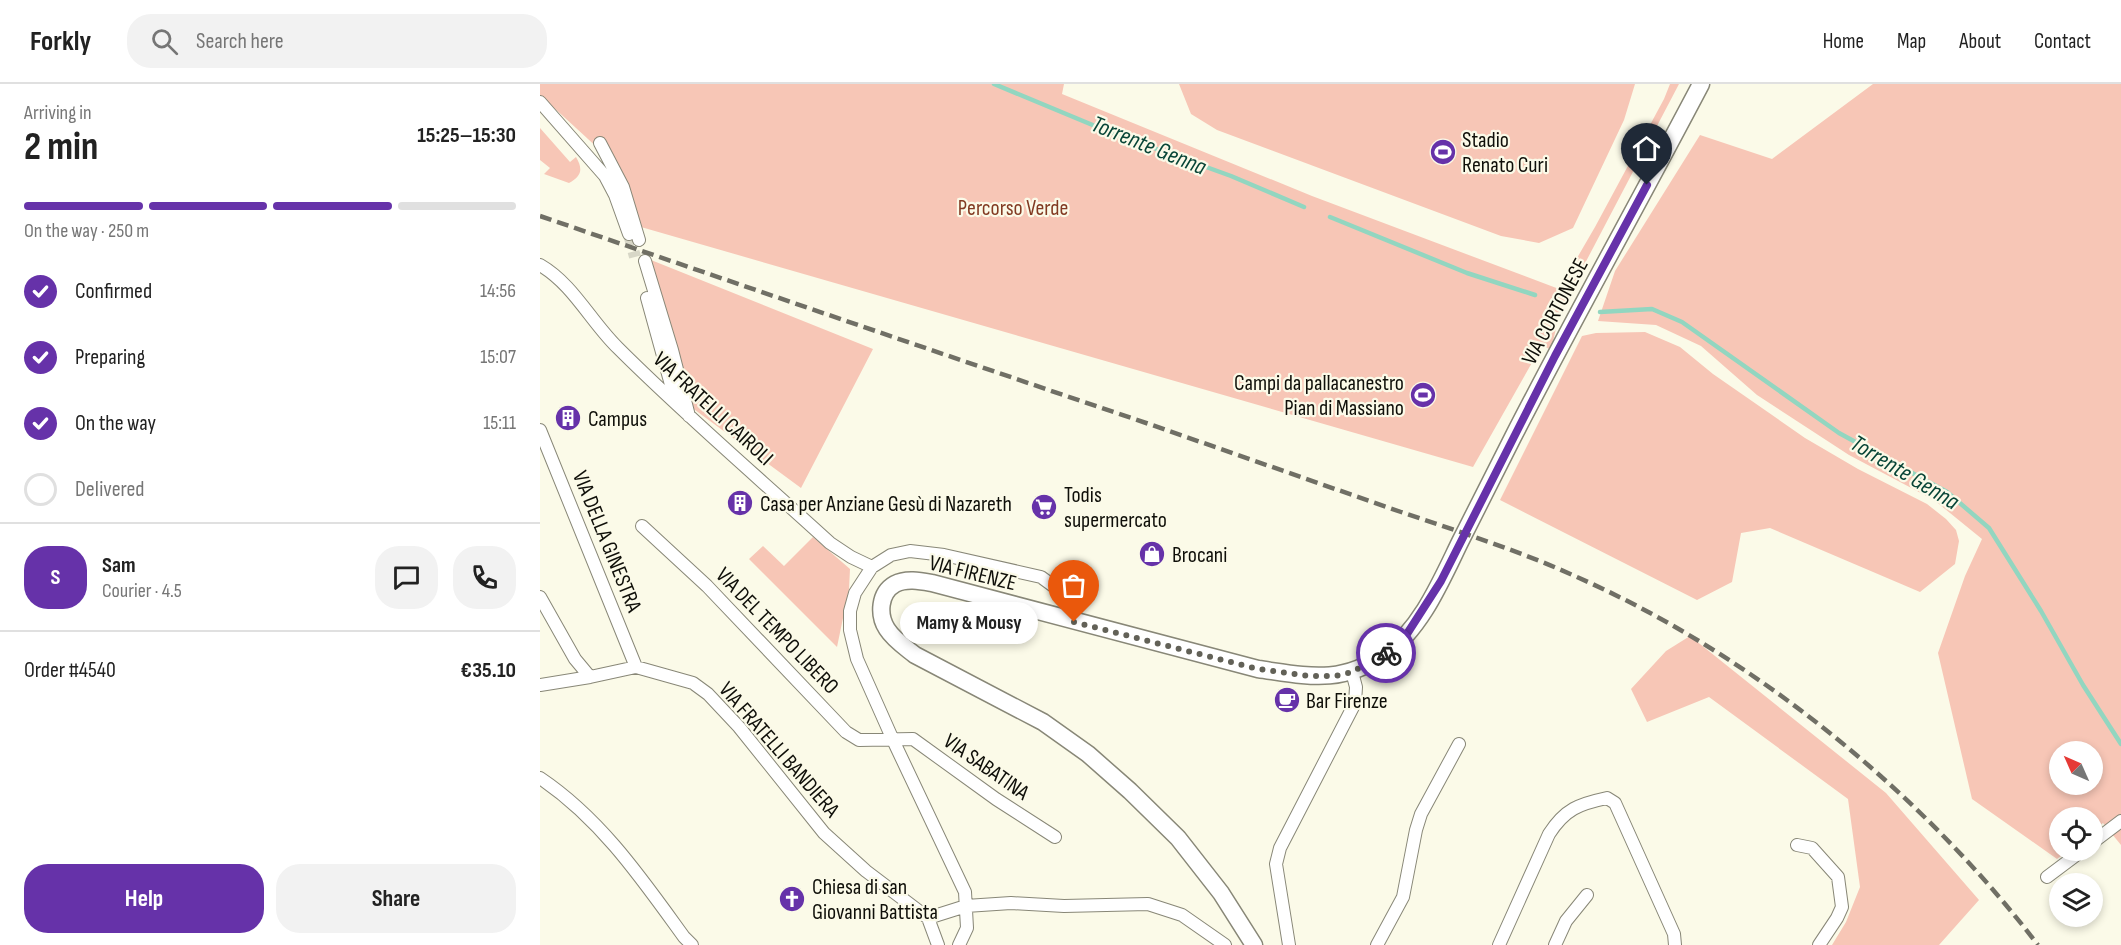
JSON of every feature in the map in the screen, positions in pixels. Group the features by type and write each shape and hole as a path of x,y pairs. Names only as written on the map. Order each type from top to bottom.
{"main road":[{"name":"VIA CORTONESE","path":"1451,561 1555,356 1701,84"},
{"name":"VIA FIRENZE","path":"1254,945 1221,893 1178,838 1130,791 1088,754 1043,722 915,655 899,643 886,629 881,612 883,596 895,584 911,580 932,582 1074,622 1258,669 1309,676 1335,676 1352,672 1384,655 1405,637 1451,561"}],"street":[{"path":"540,102 604,176 634,237 623,187 600,143"},
{"path":"676,404 640,259 672,350 689,416"},
{"name":"VIA FRATELLI CAIROLI","path":"541,265 567,287 605,335 689,416 830,543 872,567"},
{"name":"VIA DELLA GINESTRA","path":"540,430 636,667"},
{"name":"VIA DEL TEMPO LIBERO","path":"642,526 707,586 846,732 858,740 892,740"},
{"name":"VIA DEL TEMPO LIBERO","path":"960,945 967,928 964,892 892,740 857,659 850,630 850,611 855,593 872,567 891,555 910,551 944,555 1041,577 1063,592 1074,622"},
{"path":"540,597 575,660 590,677"},
{"name":"VIA FRATELLI BANDIERA","path":"540,685 636,667 693,683 708,694 739,727 824,833 866,871 928,918"},
{"path":"1289,945 1276,864 1280,848 1355,703 1356,687 1352,672"},
{"name":"VIA SABATINA","path":"892,740 913,739 996,799 1055,837"},
{"path":"1377,945 1403,897 1421,814 1459,744"},
{"path":"540,778 564,795 591,820 631,864 684,937 693,945"},
{"path":"1499,945 1558,819 1582,804 1606,798 1615,803 1674,934 1675,945"},
{"path":"2103,835 2121,821"},
{"path":"1797,845 1812,848 1838,877 1842,907 1819,945"},
{"path":"2047,877 2068,861"},
{"path":"1555,945 1566,921 1587,895"},
{"path":"938,945 928,918 966,906 1011,903 1064,906 1148,904 1182,915 1226,945"}],"green space":[{"name":"Percorso Verde","path":"540,84 1064,84 1062,94 1312,196 1559,289 1595,227 1670,84 1679,84 1560,311 1551,350 1542,345 1473,467 641,227 612,161 540,95"},
{"name":"Stadio Renato Curi","path":"1179,84 1635,84 1624,120 1573,228 1539,243 1501,236 1217,130 1191,114"},
{"path":"1873,84 2121,84 2121,845 2103,823 2103,807 2049,807 2049,853 1972,799 1938,653 1965,576 1982,539 1934,500 1849,455 1757,395 1701,346 1656,325 1598,321 1615,271 1700,135 1772,159"},
{"path":"540,128 570,162 576,157 580,165 577,178 569,183 544,174 550,168 540,160"},
{"path":"641,256 873,349 801,488 691,407"},
{"path":"1645,332 1680,347 1713,374 1805,438 1858,469 1927,504 1956,530 1959,541 1955,564 1920,592 1770,528 1741,533 1732,582 1697,600 1500,500 1582,336 1596,333"},
{"path":"813,537 850,569 849,589 837,647 749,559 763,546 784,566"},
{"path":"1690,636 1886,793 1979,900 1939,945 1832,945 1846,922 1860,887 1848,799 1709,697 1647,722 1631,689 1666,651"}],"waterway":[{"name":"Torrente Genna","path":"994,84 1107,131 1231,176 1304,207"},
{"name":"Torrente Genna","path":"1330,217 1467,273 1535,295"},
{"name":"Torrente Genna","path":"1600,312 1652,309 1682,322 1839,433 1947,492 1989,528 2121,744"}],"tunnel":[{"path":"629,234 635,257"}],"railway":[{"path":"540,216 1468,534 1577,577 1643,609 1707,646 1769,687 1830,733 1887,782 1941,834 1992,888 2038,945"}],"way so far":[{"path":"1074,622 1258,669 1309,676 1335,676 1352,672 1386,653"}],"place":[{"name":"Stadio Renato Curi","path":"1443,152"},
{"name":"Campi da pallacanestro Pian di Massiano","path":"1423,395"},
{"name":"Campus","path":"568,418"},
{"name":"Casa per Anziane Gesù di Nazareth","path":"740,503"},
{"name":"Todis supermercato","path":"1044,507"},
{"name":"Brocani","path":"1152,554"},
{"name":"Mamy & Mousy","path":"1074,622"},
{"name":"Bar Firenze","path":"1287,700"},
{"name":"Chiesa di san Giovanni Battista","path":"792,899"}],"route":[{"path":"1386,653 1405,637 1441,581 1512,438 1647,185"}]}
